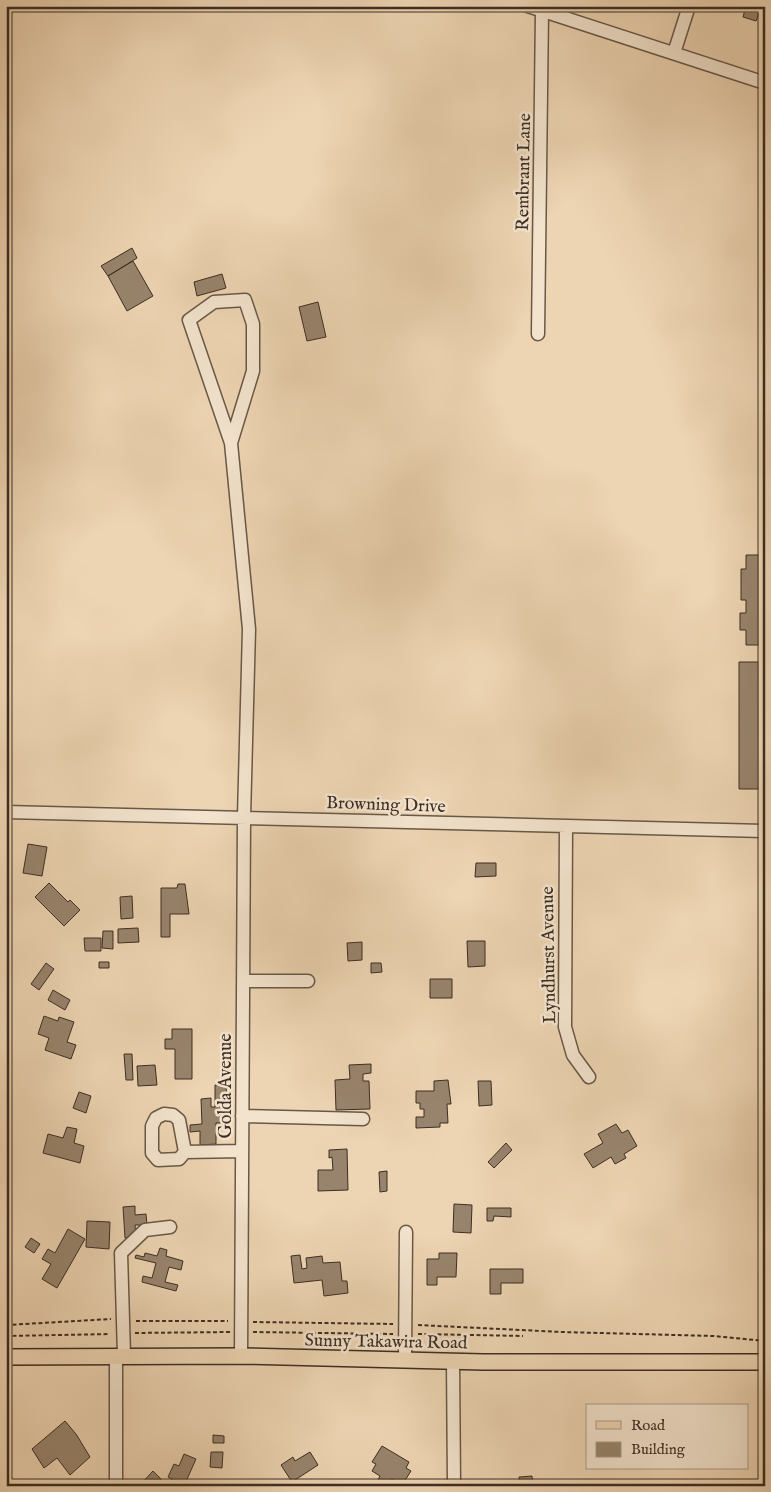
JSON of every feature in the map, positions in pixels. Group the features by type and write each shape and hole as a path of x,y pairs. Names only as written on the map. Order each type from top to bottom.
{"main road":[{"name":"Sunny Takawira Road","path":"6,1357 241,1356 453,1361 765,1362"}],"street":[{"path":"528,6 765,82"},
{"path":"674,53 689,6"},
{"name":"Rembrant Lane","path":"538,334 542,11"},
{"path":"245,300 253,324 253,372 231,443 188,320 214,302 245,300"},
{"name":"Golda Avenue","path":"231,443 249,629 244,817 241,1356"},
{"name":"Browning Drive","path":"6,812 765,831"},
{"name":"Lyndhurst Avenue","path":"566,826 565,1027 573,1055 589,1077"},
{"path":"243,981 308,981"},
{"path":"242,1116 363,1119"},
{"path":"185,1152 242,1151"},
{"path":"116,1486 120,1356 123,1333 121,1253 146,1230 170,1227"},
{"path":"405,1360 406,1232"},
{"path":"453,1361 454,1486"}],"path":[{"path":"6,1324 97,1319 240,1327 405,1329 523,1336"},
{"path":"6,1336 240,1327 714,1336 765,1341"}],"building":[{"path":"746,6 765,6 765,13 760,11 756,21 743,17"},
{"path":"132,248 137,258 108,276 101,266"},
{"path":"133,261 153,296 127,311 108,276"},
{"path":"222,274 226,288 197,296 194,282"},
{"path":"318,302 326,337 307,341 299,307"},
{"path":"746,555 764,555 764,645 746,645 746,630 740,630 740,613 746,613 746,600 741,600 741,569 746,569"},
{"path":"739,662 764,662 764,789 739,789"},
{"path":"28,844 47,847 42,876 23,873"},
{"path":"476,863 496,863 496,876 475,877"},
{"path":"49,883 68,902 70,900 80,910 64,926 35,897"},
{"path":"178,884 185,884 189,914 170,914 170,937 161,937 161,888 177,888"},
{"path":"132,896 133,918 121,919 120,897"},
{"path":"138,928 139,942 118,943 118,929"},
{"path":"103,931 113,931 113,949 102,948"},
{"path":"84,938 101,938 101,951 85,951"},
{"path":"467,941 485,941 485,966 468,967"},
{"path":"362,942 362,960 348,961 347,943"},
{"path":"99,962 109,962 109,968 99,968"},
{"path":"46,963 54,969 39,990 31,984"},
{"path":"371,963 381,963 382,972 371,973"},
{"path":"430,979 452,979 452,998 430,998"},
{"path":"53,990 70,1000 65,1010 48,1000"},
{"path":"44,1016 58,1021 59,1017 74,1022 67,1042 76,1045 71,1059 45,1050 49,1038 38,1034"},
{"path":"172,1029 192,1029 192,1079 175,1079 175,1049 165,1049 165,1039 172,1039"},
{"path":"124,1054 132,1054 133,1080 126,1080"},
{"path":"371,1064 371,1073 363,1074 363,1081 369,1081 370,1109 336,1110 335,1080 350,1079 349,1065"},
{"path":"155,1065 157,1085 138,1086 137,1066"},
{"path":"448,1080 451,1104 447,1104 448,1123 440,1123 440,1127 416,1128 416,1117 424,1117 424,1109 420,1109 420,1103 416,1103 416,1091 434,1091 434,1081"},
{"path":"478,1081 491,1081 492,1105 479,1106"},
{"path":"215,1085 226,1085 228,1123 216,1123 216,1144 200,1145 200,1131 190,1132 190,1125 202,1124 201,1099 211,1098 211,1107 215,1107"},
{"path":"79,1092 91,1096 86,1113 73,1108"},
{"path":"616,1124 622,1133 628,1130 637,1146 624,1154 626,1158 615,1164 611,1157 593,1168 584,1154 603,1143 598,1134"},
{"path":"67,1127 77,1129 74,1143 84,1146 80,1163 43,1153 48,1134 63,1138"},
{"path":"506,1143 512,1150 494,1168 488,1162"},
{"path":"347,1149 348,1190 318,1191 318,1170 333,1170 332,1157 329,1158 329,1150"},
{"path":"387,1171 387,1191 380,1192 379,1172"},
{"path":"454,1204 472,1205 471,1233 453,1232"},
{"path":"135,1206 135,1215 146,1214 147,1225 135,1225 136,1237 125,1238 123,1207"},
{"path":"487,1208 511,1208 511,1217 494,1216 493,1221 487,1221"},
{"path":"87,1221 110,1222 109,1249 86,1247"},
{"path":"68,1229 85,1239 57,1288 42,1279 51,1264 42,1259 48,1249 55,1253"},
{"path":"31,1238 40,1244 34,1253 25,1247"},
{"path":"160,1248 167,1250 166,1256 183,1261 181,1270 169,1267 165,1282 178,1285 176,1291 142,1282 143,1276 152,1278 156,1263 135,1258 136,1255 144,1257 145,1253 157,1256"},
{"path":"439,1253 457,1253 456,1277 437,1277 437,1285 427,1285 427,1259 439,1259"},
{"path":"300,1255 302,1269 307,1268 306,1258 322,1256 323,1263 340,1262 342,1281 347,1281 348,1293 324,1296 322,1280 294,1283 291,1256"},
{"path":"490,1269 523,1269 523,1283 501,1283 501,1294 490,1294"},
{"path":"65,1421 76,1434 90,1457 70,1475 57,1458 44,1468 32,1449"},
{"path":"213,1435 224,1436 224,1443 213,1443"},
{"path":"382,1446 409,1462 406,1468 411,1471 402,1485 392,1479 388,1486 375,1486 380,1476 372,1471 376,1464 372,1462"},
{"path":"211,1452 223,1452 222,1468 210,1467"},
{"path":"310,1452 318,1465 292,1482 281,1465 293,1457 295,1461"},
{"path":"184,1454 196,1459 184,1486 168,1486 172,1479 168,1477 174,1464 179,1466"},
{"path":"153,1471 161,1479 154,1486 139,1486"},
{"path":"532,1476 533,1486 513,1486 520,1485 519,1477"}]}
